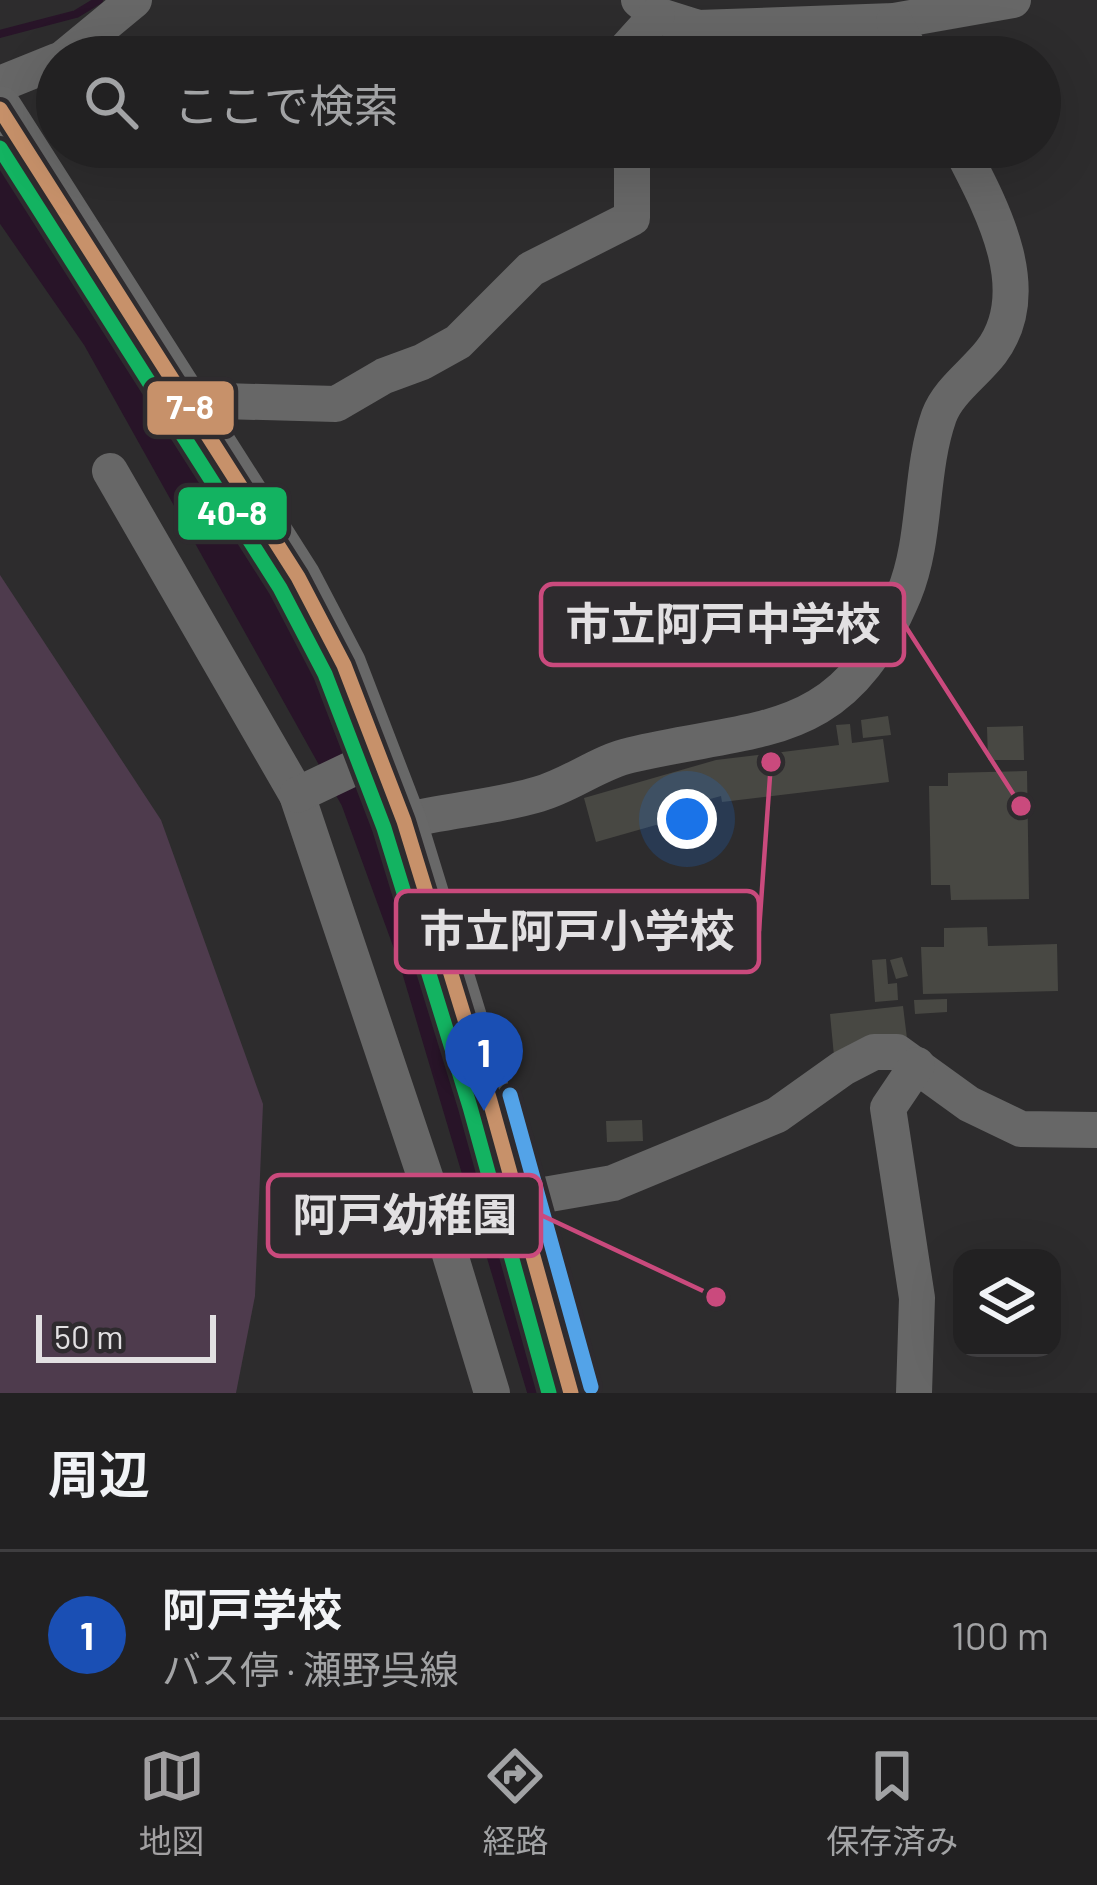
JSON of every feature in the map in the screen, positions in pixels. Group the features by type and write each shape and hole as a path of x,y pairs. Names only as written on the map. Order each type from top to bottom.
{"main road":[{"path":"0,109 36,165"},
{"path":"38,168 298,577 344,665 371,759 404,821 490,1101 507,1202 571,1393"}],"street":[{"path":"90,36 134,0"},
{"path":"631,36 648,7 698,28 894,21 1013,0"},
{"path":"894,21 902,36"},
{"path":"0,84 36,70"},
{"path":"196,416 222,401 336,404 458,342 531,269 632,218 632,168"},
{"path":"404,821 540,794 626,756 782,726 825,706 847,683 883,638 906,590 915,557 928,448 942,407 994,349 1008,317 1010,276 1005,249 971,168"},
{"path":"110,471 300,793 441,1217 492,1393"},
{"path":"300,793 371,759"},
{"path":"441,1217 613,1184 777,1115 842,1068 874,1052 897,1052 969,1104 1021,1129 1097,1130"},
{"path":"914,1393 917,1298 888,1108 917,1065"}],"shaded area":[{"path":"0,575 161,820 263,1104 255,1296 236,1393 0,1393"}],"building":[{"path":"888,716 891,735 863,738 861,720"},
{"path":"850,724 852,743 883,739 889,782 722,802 721,796 674,809 677,819 596,842 584,798 716,760 839,745 836,725"},
{"path":"1023,726 1024,760 988,760 987,727"},
{"path":"1027,771 1029,899 951,900 950,885 931,885 929,786 948,786 948,773"},
{"path":"987,927 988,946 1057,944 1058,991 923,994 921,947 944,947 944,928"},
{"path":"902,957 908,976 896,979 890,960"},
{"path":"886,959 888,984 897,983 898,1000 875,1002 872,960"},
{"path":"947,999 947,1012 915,1014 914,1000"},
{"path":"903,1006 908,1047 834,1056 830,1014"},
{"path":"642,1120 643,1141 607,1142 606,1121"}],"waterway":[{"path":"0,34 76,14 99,0"},
{"path":"0,187 102,334 361,797 419,956 547,1386"}],"transit line":[{"name":"7-8","path":"0,109 36,166"},
{"name":"40-8","path":"0,148 280,588 325,674 384,828 470,1107 549,1393"},
{"name":"7-8","path":"38,168 298,577 344,665 404,821 490,1101 571,1393"},
{"path":"510,1095 591,1387"}],"place":[{"name":"市立阿戸小学校","path":"771,762"},
{"name":"市立阿戸中学校","path":"1021,806"},
{"name":"阿戸学校","path":"484,1111"},
{"name":"阿戸幼稚園","path":"716,1297"}]}
